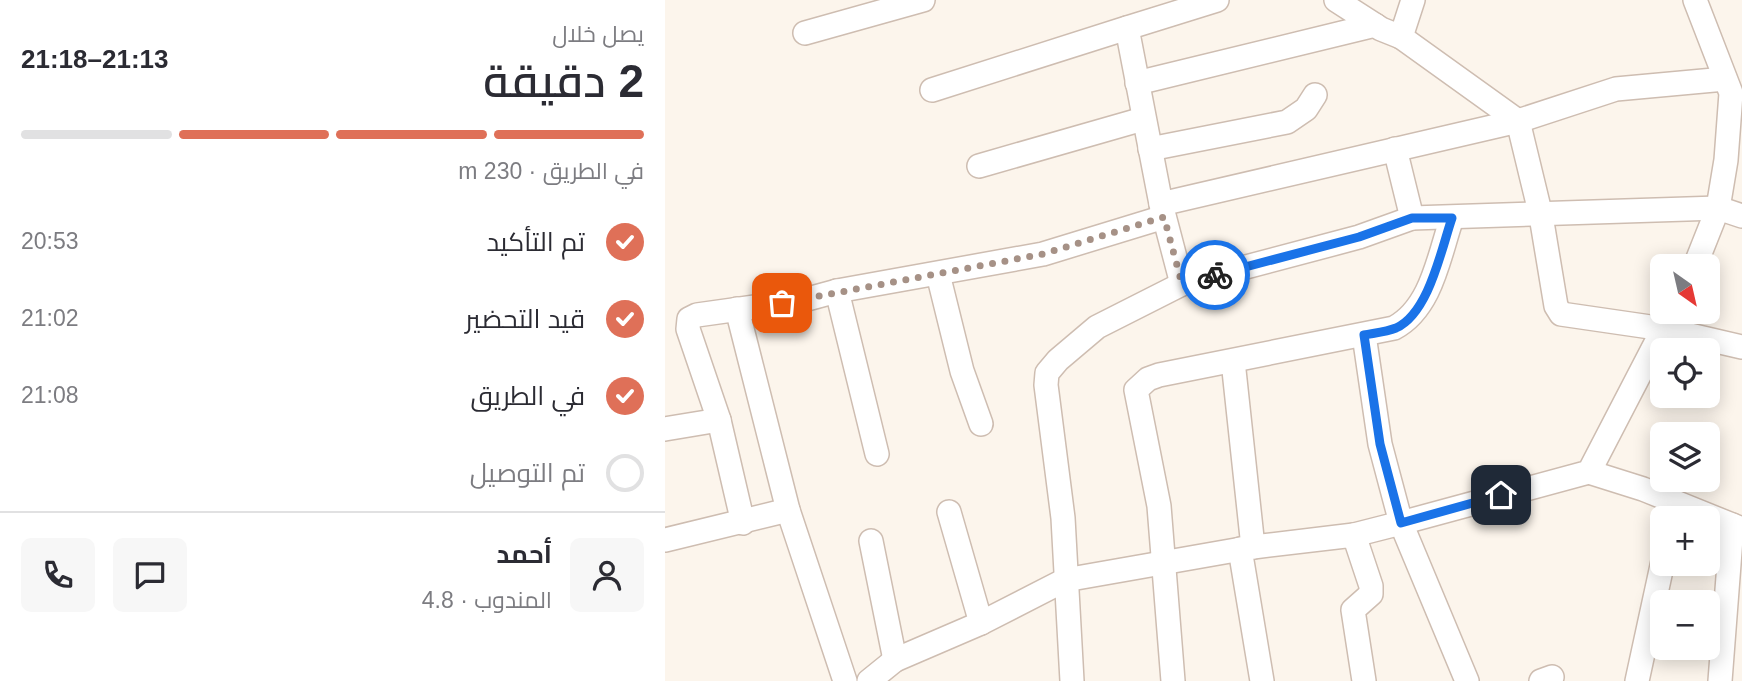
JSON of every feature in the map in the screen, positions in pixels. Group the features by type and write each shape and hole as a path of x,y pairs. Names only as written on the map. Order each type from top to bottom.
{"street":[{"path":"804,33 923,0"},
{"path":"932,90 1217,0"},
{"path":"1336,0 1375,25 1401,37 1518,121 1541,216 1556,306 1561,314 1567,317 1650,319"},
{"path":"1401,37 1413,0"},
{"path":"1695,0 1733,88 1718,208 1700,254"},
{"path":"1137,83 1375,25"},
{"path":"1127,28 1143,119 1182,284"},
{"path":"743,523 719,420 688,323 697,315 804,300 837,291 1043,254 1163,210 1395,149 1518,121 1616,89 1733,88"},
{"path":"1150,149 1287,122 1306,109 1315,95"},
{"path":"979,166 1143,119"},
{"path":"1395,149 1412,218"},
{"path":"1072,681 1063,518 1052,448 1047,373 1068,349 1097,327 1182,284 1359,237 1412,218 1541,216 1718,208 1742,216"},
{"path":"1173,681 1159,506 1136,390 1148,379 1159,375 1394,328 1414,315 1425,298 1452,218"},
{"path":"938,274 962,371 981,424"},
{"path":"837,291 877,454"},
{"path":"737,309 788,510 845,681"},
{"path":"1589,472 1666,324"},
{"path":"1679,324 1742,347"},
{"path":"1364,335 1380,444 1401,523 1467,681"},
{"path":"1233,362 1246,548 1262,681"},
{"path":"665,429 719,420"},
{"path":"871,541 884,673 1065,580 1246,548 1354,535 1589,472 1643,489 1666,506"},
{"path":"665,540 788,510"},
{"path":"949,512 981,623"},
{"path":"1720,523 1737,527 1720,681"},
{"path":"1354,535 1371,586 1371,594 1353,610 1364,681"},
{"path":"1637,681 1660,576"}],"way so far":[{"path":"782,303 1043,254 1164,217 1182,284 1215,275"}],"route":[{"path":"1215,275 1359,237 1412,218 1452,218 1425,298 1414,315 1394,328 1364,335 1380,444 1401,523 1501,495"}]}
